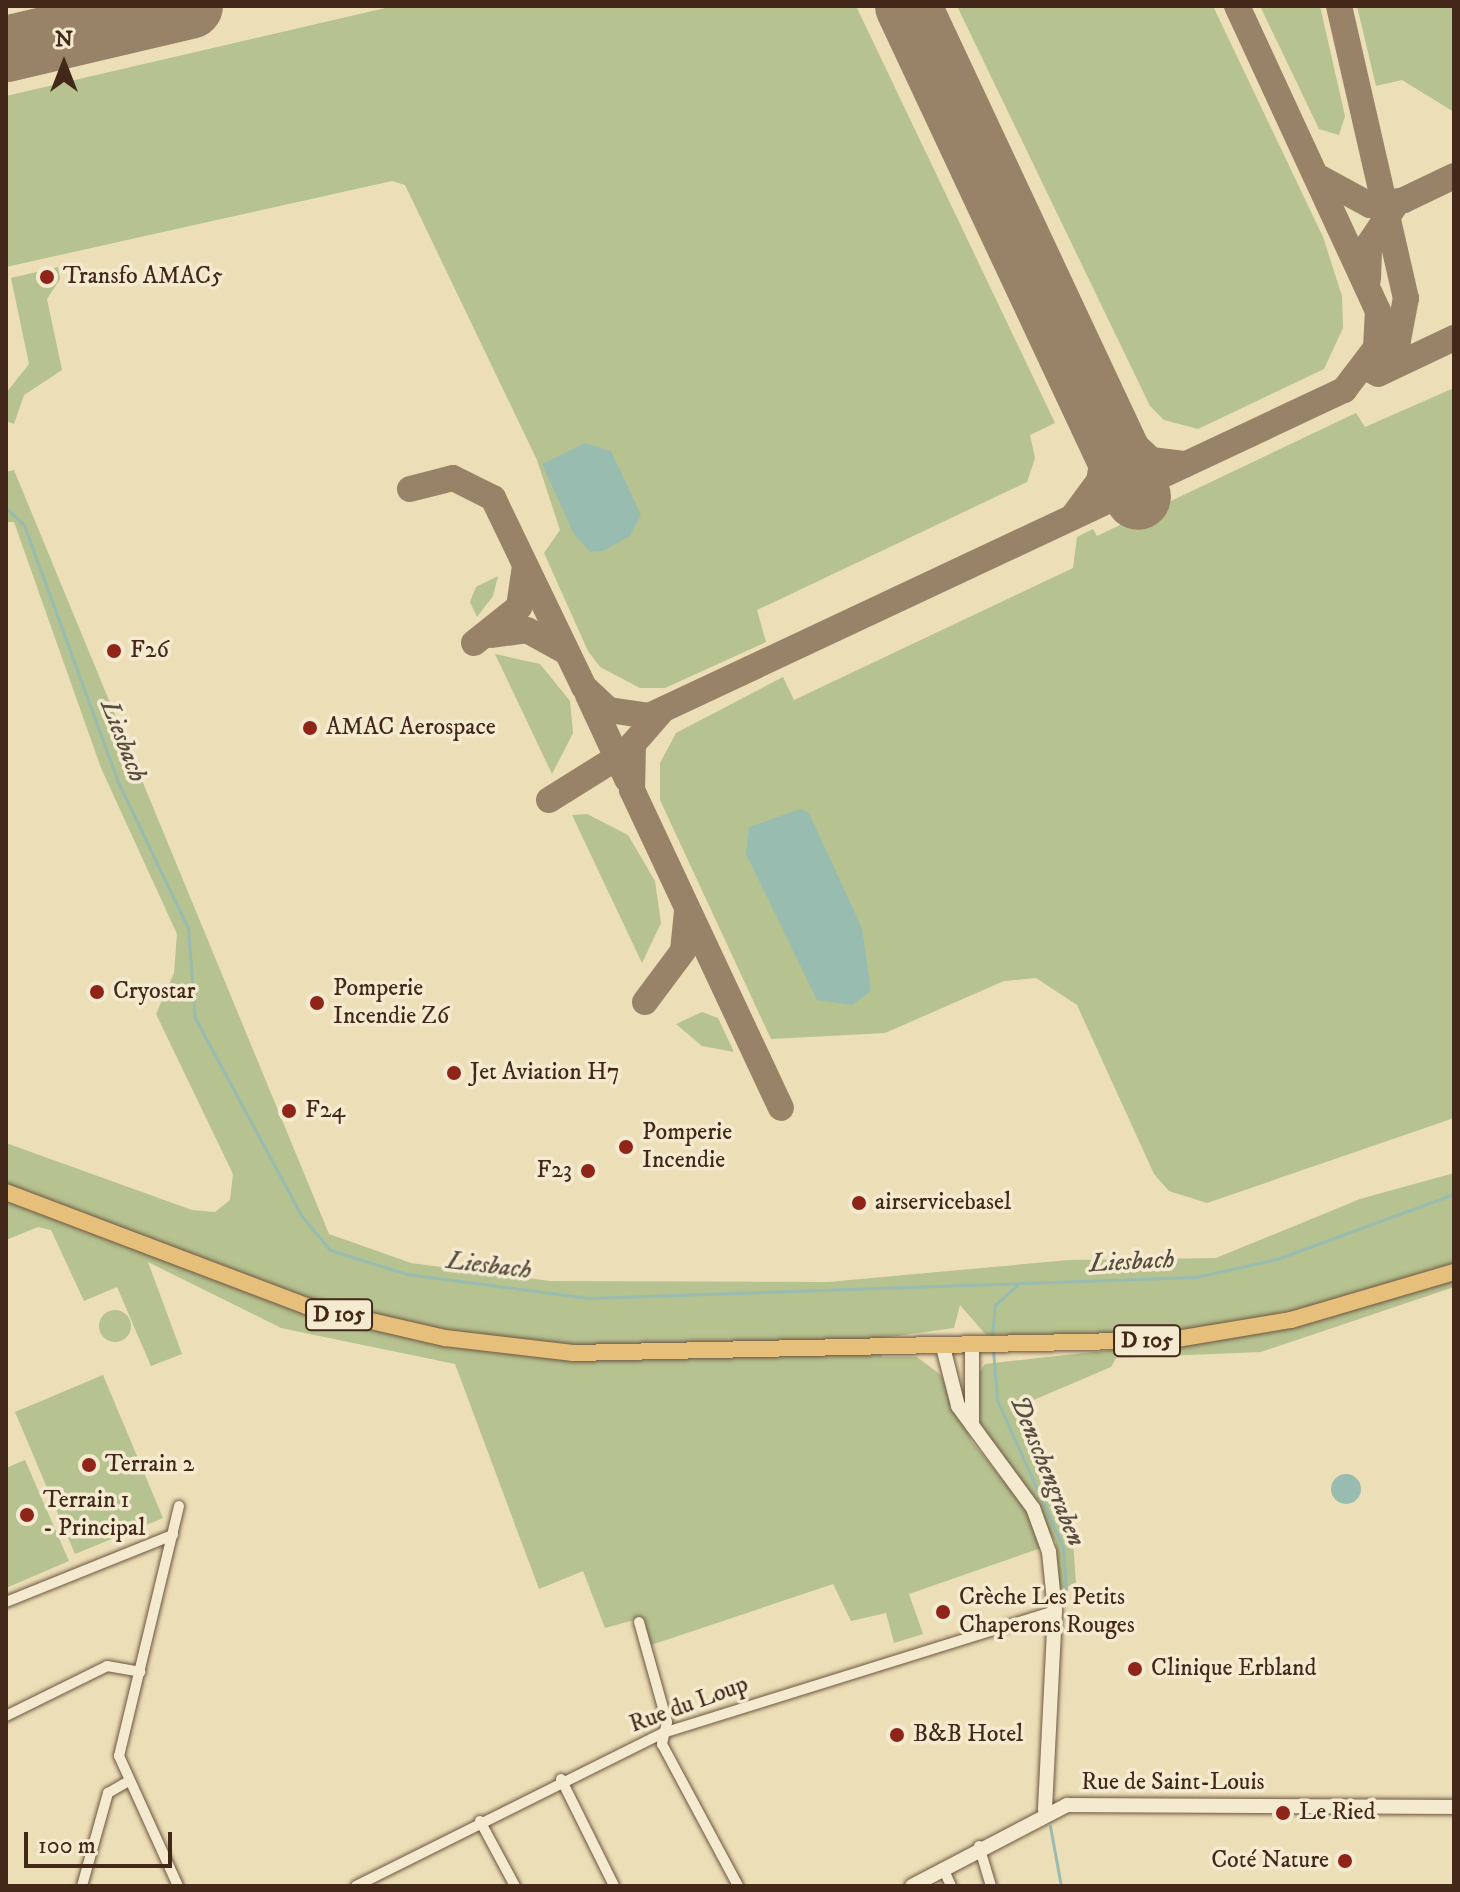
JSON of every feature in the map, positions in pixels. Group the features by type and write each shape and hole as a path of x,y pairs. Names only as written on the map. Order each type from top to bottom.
{"main road":[{"name":"D 105","path":"6,1192 306,1306 501,1347 690,1353 1171,1340 1252,1328 1454,1272"}],"street":[{"path":"972,1425 977,1346"},
{"path":"943,1347 949,1384 972,1425 1033,1508 1049,1552 1055,1611 1045,1810"},
{"path":"178,1886 125,1783 119,1756 179,1506"},
{"path":"6,1602 173,1535"},
{"name":"Rue du Loup","path":"356,1886 561,1779 663,1733 1055,1611"},
{"path":"639,1622 667,1722 662,1744 738,1886"},
{"path":"6,1716 107,1666 140,1672"},
{"path":"561,1779 614,1886"},
{"path":"82,1886 108,1793 125,1783"},
{"name":"Rue de Saint-Louis","path":"912,1886 1045,1810 1087,1803 1454,1807"},
{"path":"480,1821 515,1886"},
{"path":"979,1846 991,1886"},
{"path":"943,1868 951,1886"}],"green space":[{"path":"394,6 856,6 1055,423 1030,435 1035,458 1027,482 757,610 766,642 665,688 640,688 600,667 588,651 544,553 560,530 537,460 405,185 392,181 6,267 6,96"},
{"path":"957,6 1213,6 1323,237 1342,296 1343,328 1324,369 1198,429 1164,420 1150,406"},
{"path":"1260,6 1320,6 1345,116 1339,135 1319,129"},
{"path":"1357,6 1454,6 1454,112 1402,80 1376,86"},
{"path":"58,267 60,279 47,299 62,370 24,395 14,424 6,421 6,393 29,364 11,278"},
{"path":"1454,388 1454,1118 1207,1203 1169,1191 1154,1174 1077,1005 1036,978 1004,981 885,1033 771,1039 660,800 660,763 676,733 783,677 794,700 1073,568 1077,537 1093,529 1097,536 1356,413 1365,427"},
{"path":"14,470 329,1234 411,1263 550,1281 828,1282 1069,1260 1216,1258 1360,1199 1454,1173 1454,1264 1289,1314 1158,1333 986,1335 960,1305 954,1328 882,1338 882,1357 917,1357 941,1375 972,1442 1027,1510 1041,1548 909,1594 923,1634 894,1643 886,1613 851,1621 833,1584 651,1645 641,1618 605,1628 583,1571 539,1589 455,1364 281,1328 148,1262 182,1354 151,1366 117,1287 84,1301 51,1230 38,1227 6,1240 6,1143 192,1210 215,1212 230,1200 233,1174 156,1014 174,973 177,934 101,768 14,522 6,522 6,472"},
{"path":"498,576 493,596 477,617 470,602 476,587"},
{"path":"495,654 540,664 570,701 573,733 552,774"},
{"path":"587,814 628,835 655,881 661,923 642,963 572,815"},
{"path":"702,1012 718,1018 734,1052 702,1046 676,1024"},
{"path":"1454,1279 1454,1287 1261,1352 1116,1358 1111,1367 1015,1408 1073,1541 1076,1583 1059,1590 1056,1542 980,1423 977,1376 985,1364 1265,1333"},
{"path":"115,1310 126,1315 131,1326 126,1337 115,1342 104,1337 99,1326 104,1315"},
{"name":"Terrain 2","path":"103,1375 163,1518 75,1554 15,1412"},
{"name":"Terrain 1 - Principal","path":"25,1460 69,1561 6,1588 6,1468"}],"water":[{"path":"585,443 611,451 641,515 630,536 603,551 590,552 574,534 542,464"},
{"path":"800,809 809,813 862,928 871,991 852,1005 817,1000 746,854 749,827"},
{"path":"1346,1474 1357,1478 1361,1489 1357,1500 1346,1504 1335,1500 1331,1489 1335,1478"}],"waterway":[{"name":"Liesbach","path":"6,508 24,525 118,782 188,928 195,1018 301,1215 330,1250 407,1274 590,1298 1196,1277 1277,1259 1454,1194"},
{"name":"Denschengraben","path":"992,1337 995,1305 1018,1284"},
{"name":"Denschengraben","path":"993,1349 997,1400 1063,1547 1066,1590"},
{"path":"1050,1826 1061,1886"}],"taxiway":[{"path":"410,489 453,478 493,498 584,687 609,710 649,716 1344,390 1376,348 1378,311 1237,6"},
{"path":"1339,6 1406,298 1398,340 1374,372"},
{"path":"1320,178 1370,205 1404,200 1454,176"},
{"path":"1368,279 1369,244 1394,207"},
{"path":"1378,374 1454,338"},
{"path":"1074,515 1099,481 1104,452 1091,397"},
{"path":"1098,410 1151,460 1186,464"},
{"path":"474,643 519,607 525,566"},
{"path":"492,635 527,630 565,651"},
{"path":"588,695 627,779"},
{"path":"660,713 633,744 632,790 781,1108"},
{"path":"549,800 629,750"},
{"path":"645,1002 683,951 687,911"}],"runway":[{"path":"6,49 190,6"},
{"path":"908,6 1138,497"}],"place":[{"name":"Transfo AMAC5","path":"47,277"},
{"name":"F26","path":"114,651"},
{"name":"AMAC Aerospace","path":"310,728"},
{"name":"Cryostar","path":"97,992"},
{"name":"Pomperie Incendie Z6","path":"317,1003"},
{"name":"Jet Aviation H7","path":"454,1073"},
{"name":"F24","path":"289,1111"},
{"name":"Pomperie Incendie","path":"626,1147"},
{"name":"F23","path":"588,1171"},
{"name":"airservicebasel","path":"859,1203"},
{"name":"Terrain 2","path":"89,1465"},
{"name":"Terrain 1 - Principal","path":"27,1515"},
{"name":"Crèche Les Petits Chaperons Rouges","path":"943,1612"},
{"name":"Clinique Erbland","path":"1135,1669"},
{"name":"B&B Hotel","path":"897,1735"},
{"name":"Le Ried","path":"1283,1813"},
{"name":"Coté Nature","path":"1345,1861"}]}
